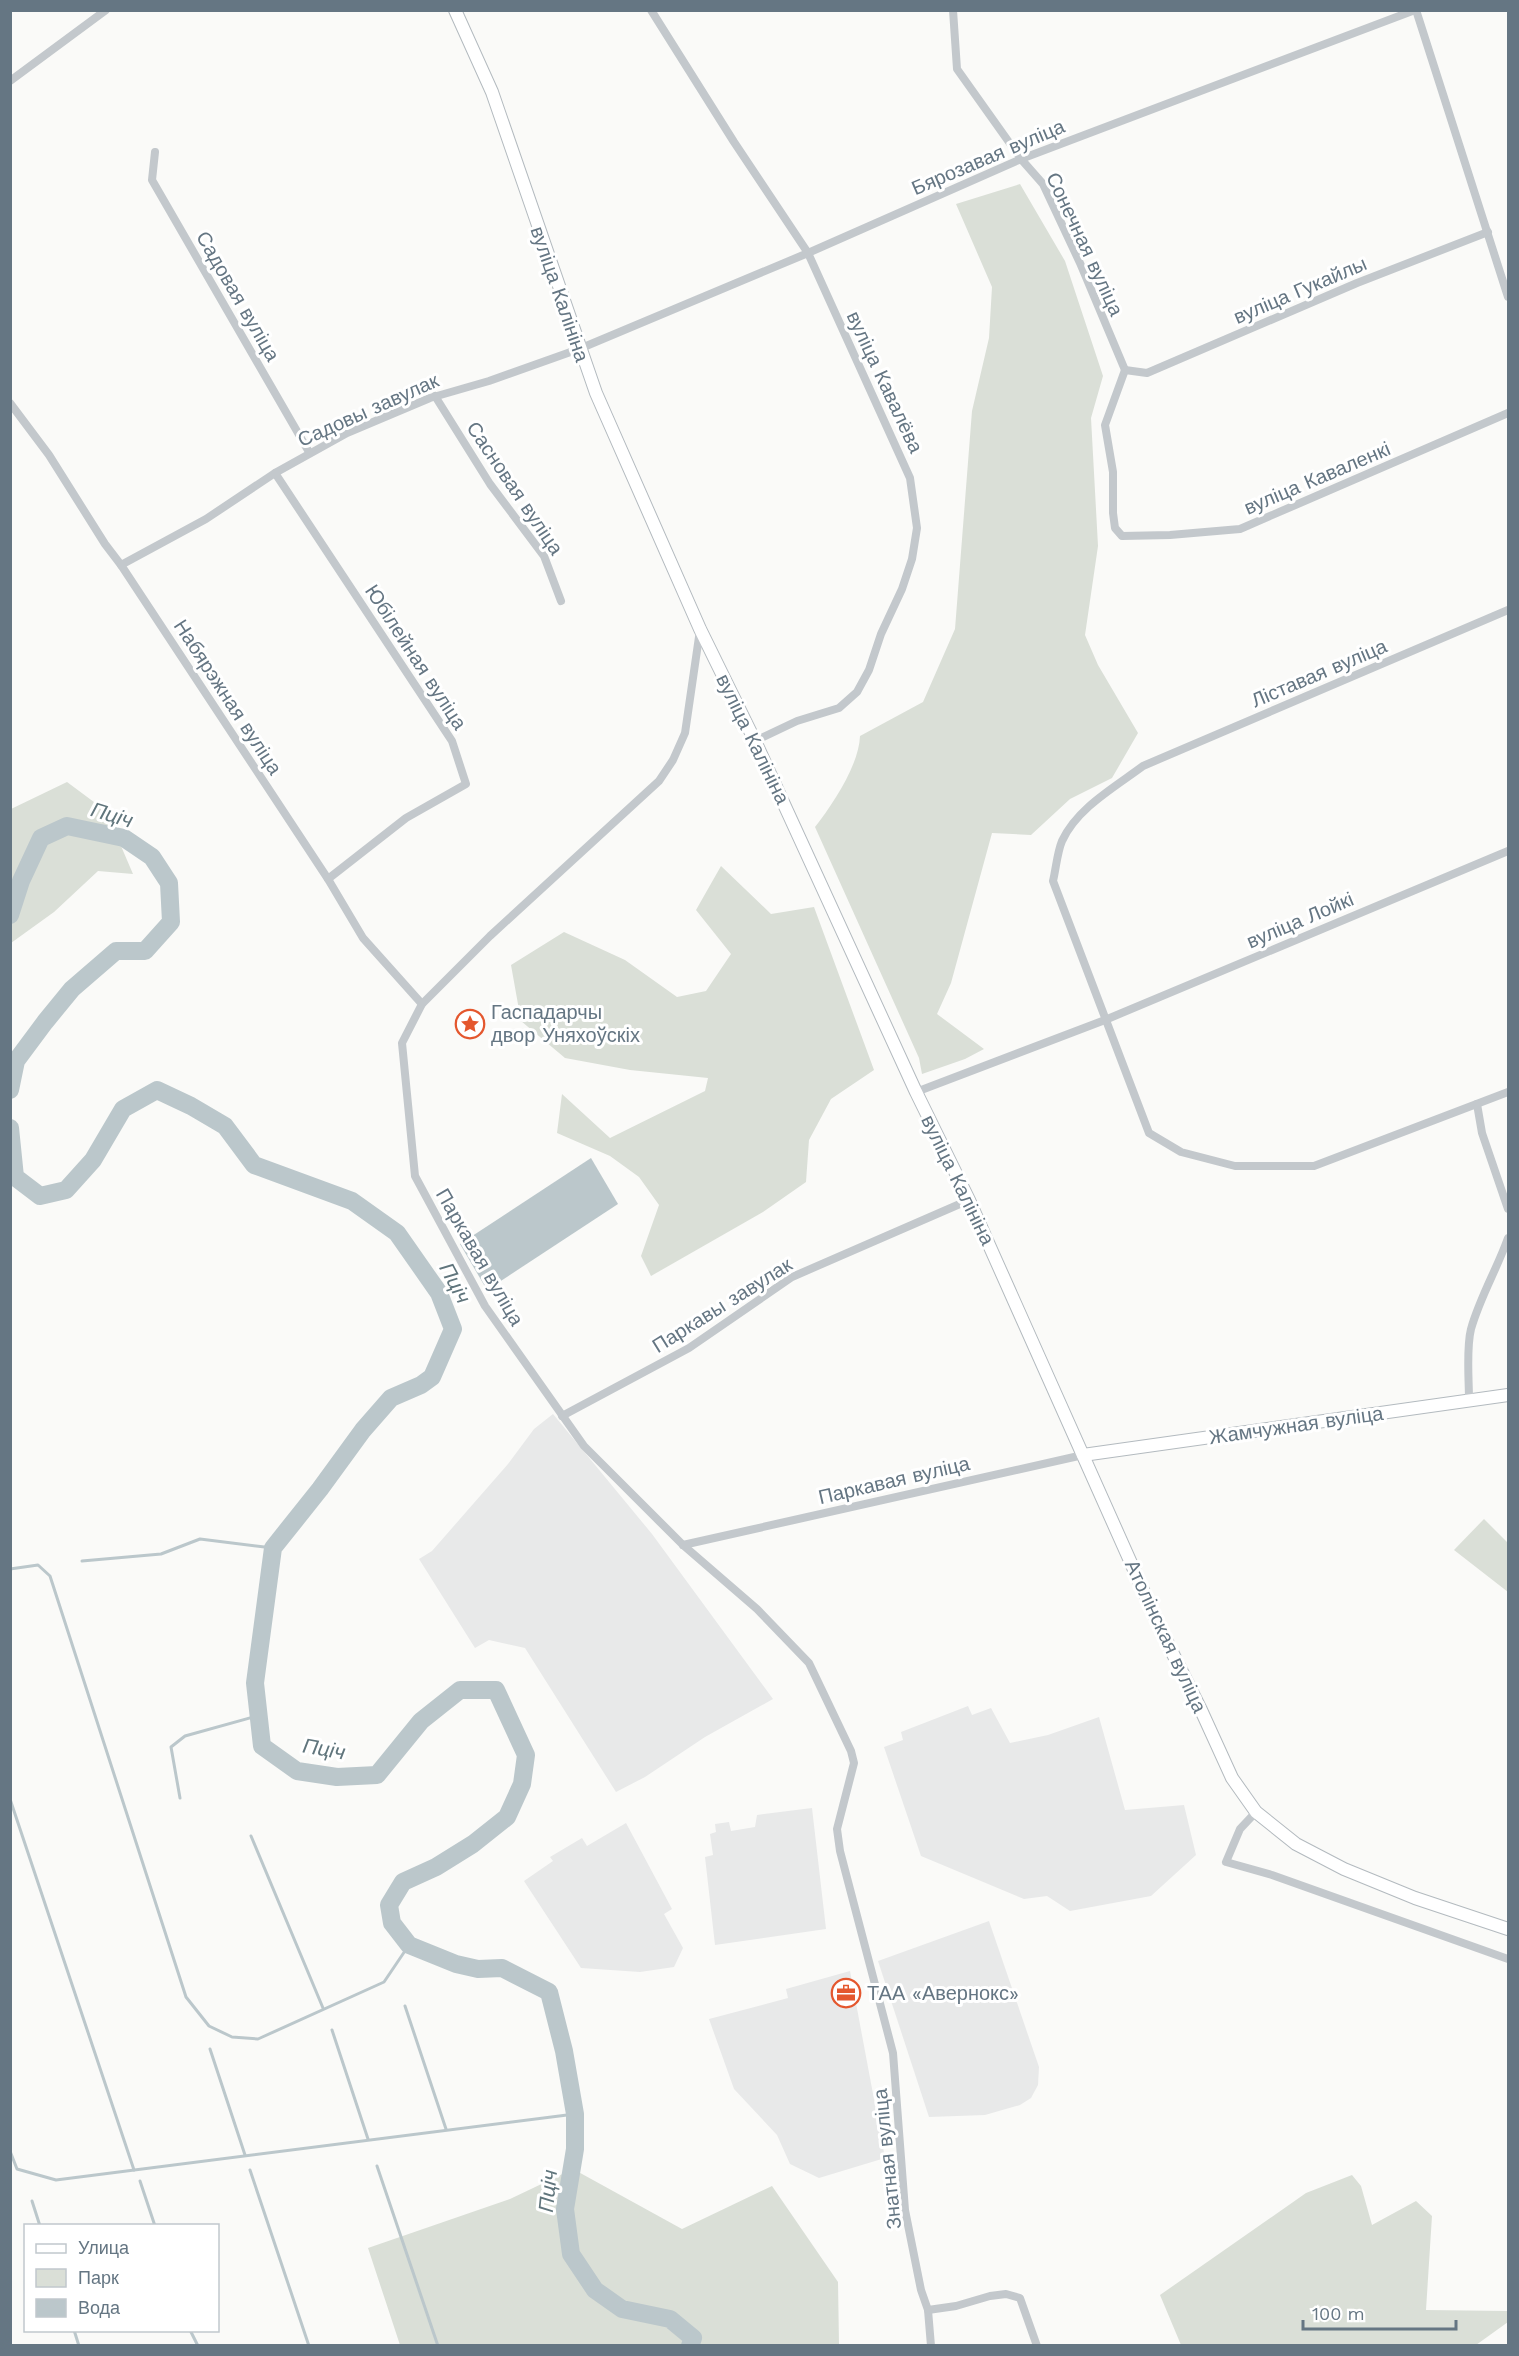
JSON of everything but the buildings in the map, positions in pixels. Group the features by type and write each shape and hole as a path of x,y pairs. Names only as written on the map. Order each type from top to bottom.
{"street":[{"path":"10,81 106,10"},
{"name":"вуліца Калініна","path":"455,10 492,92 596,393 700,629 755,741 916,1092 969,1200 1083,1455"},
{"name":"вуліца Кавалёва","path":"651,10 727,133 808,253 910,478 917,528 912,559 902,589 881,634 869,670 857,692 839,708 797,721 755,741"},
{"name":"Сонечная вуліца","path":"953,10 957,69 1042,184 1080,263 1125,370"},
{"path":"1416,10 1509,297"},
{"name":"Бярозавая вуліца","path":"579,349 808,253 1022,159 1416,10"},
{"name":"Садовая вуліца","path":"155,152 152,180 309,452"},
{"name":"вуліца Гукайлы","path":"1125,370 1147,373 1357,283 1488,232"},
{"name":"Садовы завулак","path":"121,565 206,519 309,452 347,433 435,396 489,381 579,349"},
{"name":"вуліца Каваленкі","path":"1125,370 1105,425 1113,472 1115,528 1122,536 1170,535 1240,529 1509,413"},
{"name":"Сасновая вуліца","path":"435,396 490,484 544,556 561,601"},
{"name":"Набярэжная вуліца","path":"10,403 49,455 105,544 328,879 363,938 422,1004"},
{"name":"Юбілейная вуліца","path":"275,473 452,741 466,784 406,818 328,879"},
{"name":"Ліставая вуліца","path":"1105,1020 1053,881 1062,841 1078,817 1143,766 1509,610"},
{"name":"Паркавая вуліца","path":"700,629 685,733 673,760 659,781 490,936 422,1004 402,1043 415,1176 485,1306 562,1416 584,1446 683,1545 1083,1455"},
{"name":"вуліца Лойкі","path":"916,1092 1105,1020 1509,851"},
{"path":"1105,1020 1149,1133 1181,1152 1234,1166 1314,1166 1509,1092"},
{"path":"1477,1104 1482,1133 1509,1209"},
{"name":"Паркавы завулак","path":"562,1416 689,1348 792,1277 969,1200"},
{"path":"1469,1400 1471,1332 1484,1290 1498,1266 1509,1238"},
{"name":"Жамчужная вуліца","path":"1083,1455 1509,1395"},
{"name":"Атолінская вуліца","path":"1083,1455 1160,1628 1232,1778 1256,1812 1296,1844 1344,1869 1415,1898 1509,1929"},
{"name":"Знатная вуліца","path":"683,1545 757,1610 809,1663 851,1751 854,1763 837,1829 840,1851 893,2053 905,2210 921,2290 928,2310 932,2346"},
{"path":"1256,1812 1240,1829 1226,1862 1282,1878 1509,1959"},
{"path":"928,2310 956,2306 990,2296 1006,2294 1020,2298 1037,2346"}],"shaded area":[{"path":"553,1414 652,1534 773,1699 705,1737 645,1777 616,1792 525,1648 489,1640 475,1648 419,1559 432,1551 508,1464 534,1429"},
{"path":"968,1706 972,1715 991,1708 1010,1743 1048,1735 1099,1717 1125,1810 1184,1805 1196,1855 1151,1896 1070,1911 1047,1896 1024,1899 921,1856 884,1747 903,1740 901,1732"},
{"path":"812,1808 826,1929 715,1945 705,1857 713,1855 710,1834 716,1832 715,1824 729,1822 731,1831 755,1827 757,1815"},
{"path":"626,1823 672,1909 664,1914 683,1948 674,1967 640,1972 581,1968 524,1881 553,1861 550,1857 582,1838 587,1846"},
{"path":"989,1921 1039,2067 1038,2085 1031,2098 1020,2105 985,2115 929,2117 878,1961"},
{"name":"ТАА «Авернокс»","path":"850,1971 885,2158 819,2178 790,2164 777,2135 734,2089 709,2019 788,1998 786,1989"}],"green space":[{"path":"1020,184 1065,261 1103,376 1091,418 1098,546 1085,635 1098,665 1138,733 1112,778 1070,799 1031,835 992,833 951,983 937,1014 984,1049 965,1059 922,1074 919,1058 815,827 837,796 850,771 859,747 860,736 923,702 955,629 972,411 989,338 992,287 956,204"},
{"path":"67,782 106,811 133,874 98,871 54,912 11,943 11,809"},
{"path":"721,866 771,914 814,907 874,1070 831,1099 809,1140 806,1182 763,1212 651,1276 641,1256 659,1205 639,1177 610,1156 557,1133 562,1094 610,1138 705,1091 708,1078 630,1070 565,1058 521,1021 511,965 564,932 625,960 677,997 706,991 731,954 696,910"},
{"path":"1484,1519 1508,1543 1508,1592 1454,1550"},
{"path":"573,2169 682,2229 772,2186 838,2282 839,2345 400,2345 368,2248 510,2199"},
{"path":"1352,2175 1361,2186 1372,2225 1416,2201 1432,2216 1426,2310 1508,2311 1508,2322 1476,2345 1181,2345 1160,2295 1306,2193"}],"water":[{"path":"591,1158 618,1204 487,1290 460,1244"}],"waterway":[{"name":"Пціч","path":"10,915 21,881 41,838 67,826 124,838 152,857 169,883 171,922 145,951 116,951 72,989 16,1061 10,1090"},
{"name":"Пціч","path":"10,1128 15,1177 40,1196 66,1190 93,1160 123,1109 157,1090 225,1126 254,1165 352,1201 397,1233 439,1293 453,1329 432,1377 421,1385 391,1398 363,1430 273,1548 255,1683 262,1746 297,1771 337,1777 377,1775 421,1721 460,1690 496,1690 526,1755 522,1784 507,1817 473,1844 436,1867 403,1882 389,1905 392,1923 409,1945 456,1964 478,1969 502,1968 549,1992 564,2051 575,2114 575,2149 565,2209 571,2254 595,2290 622,2309 670,2319 693,2338 690,2346"},
{"path":"82,1561 161,1554 200,1539 273,1548"},
{"path":"10,1569 38,1565 50,1576 186,1997 209,2026 232,2037 258,2039 384,1982 409,1945"},
{"path":"180,1798 171,1747 185,1736 257,1716"},
{"path":"10,1799 134,2170"},
{"path":"251,1836 323,2008"},
{"path":"405,2006 446,2129"},
{"path":"332,2030 368,2139"},
{"path":"210,2049 245,2155"},
{"path":"10,2151 17,2169 56,2180 575,2114"},
{"path":"377,2166 438,2346"},
{"path":"250,2170 309,2346"},
{"path":"140,2181 154,2224"},
{"path":"32,2201 39,2224"},
{"path":"75,2332 79,2346"},
{"path":"191,2332 198,2346"}],"place":[{"name":"Гаспадарчы двор Уняхоўскіх","path":"470,1024"},
{"name":"ТАА «Авернокс»","path":"846,1993"}]}
